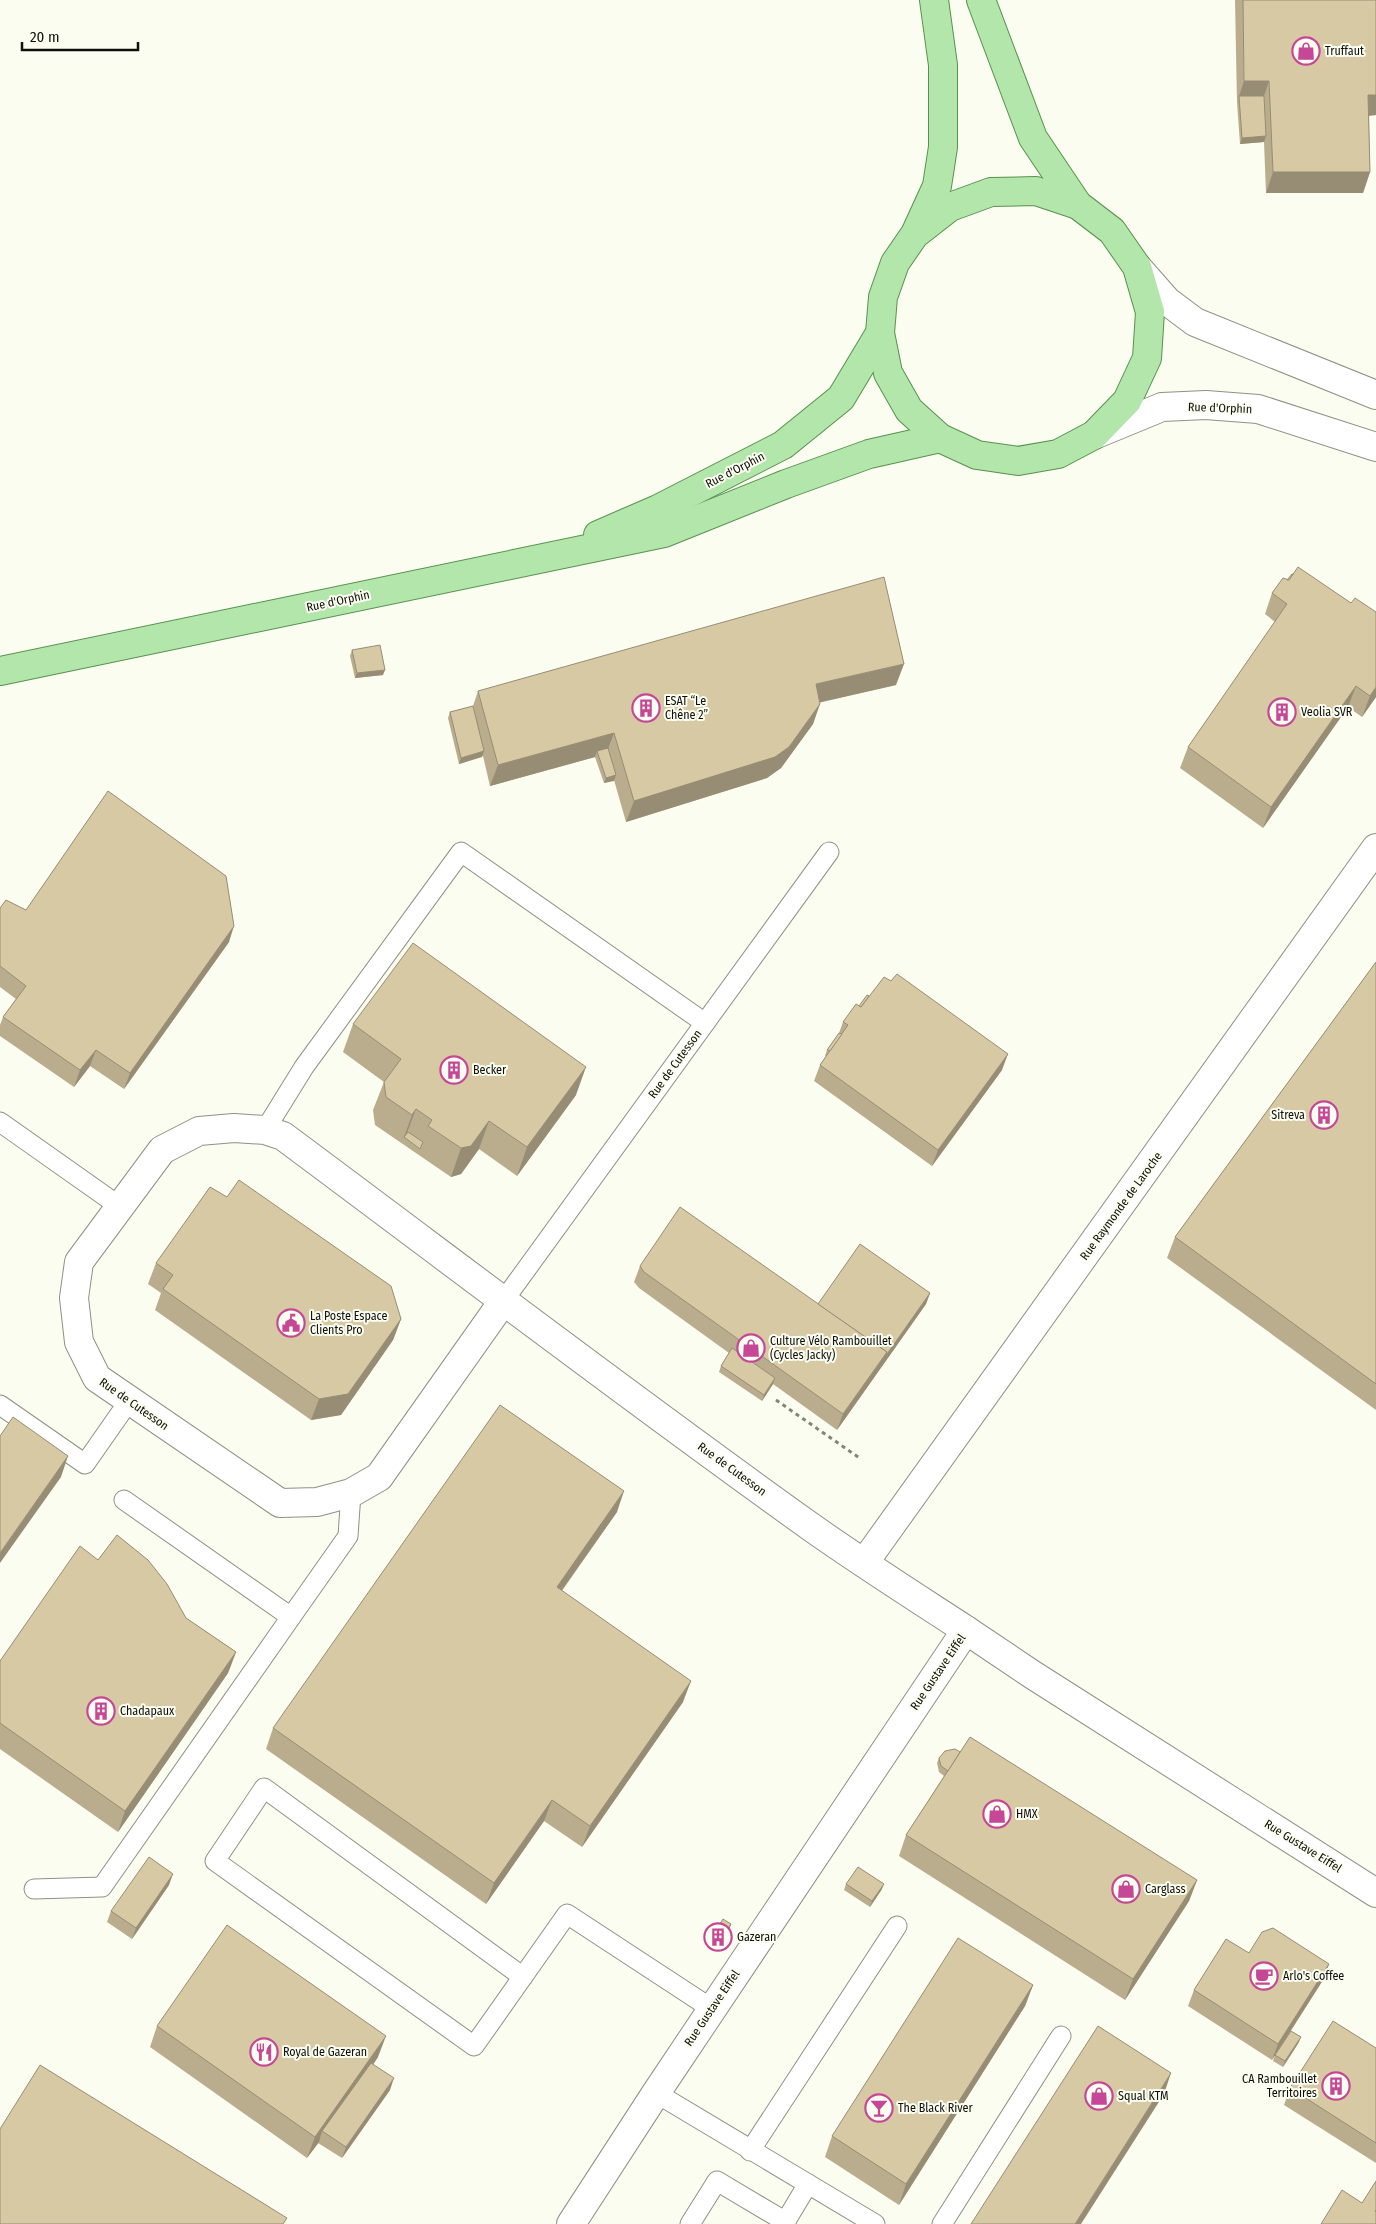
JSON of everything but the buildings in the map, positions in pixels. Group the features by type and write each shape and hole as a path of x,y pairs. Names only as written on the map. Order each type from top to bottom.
{"main road":[{"path":"934,0 943,65 943,147 937,186 915,234 894,263 883,297 880,333 888,373 909,410 940,438 977,456 1018,461 1058,454 1094,435 1127,401 1146,358 1150,312 1137,266 1112,231 1078,205 1033,138 981,0"},
{"path":"915,234 950,207 991,192 1036,191 1078,205"},
{"name":"Rue d'Orphin","path":"549,556 658,509 783,445 841,398 880,333"},
{"name":"Rue d'Orphin","path":"0,671 664,533 786,484 869,454 940,438"},
{"name":"Rue d'Orphin","path":"0,655 126,644"}],"street":[{"path":"1137,266 1167,301 1195,322 1376,395"},
{"name":"Rue d'Orphin","path":"1094,435 1162,407 1206,405 1258,409 1376,447"},
{"name":"Rue Raymonde de Laroche","path":"864,1563 1376,848"},
{"name":"Rue de Cutesson","path":"504,1300 379,1477 352,1494 317,1502 280,1503 96,1378 79,1342 74,1298 79,1262 162,1150 199,1131 234,1128 265,1130 283,1136 805,1522 966,1630"},
{"name":"Rue Gustave Eiffel","path":"571,2224 656,2093 966,1630 1033,1675 1376,1893"}],"lane":[{"path":"265,1130 304,1067 461,852 705,1023"},
{"name":"Rue de Cutesson","path":"504,1300 829,852"},
{"path":"0,1122 119,1206"},
{"path":"0,1405 85,1464 129,1401"},
{"path":"34,1889 102,1887 348,1536 352,1494"},
{"path":"124,1500 291,1617"},
{"path":"523,1977 264,1788 215,1861 474,2046 523,1977 567,1914 712,2009"},
{"path":"750,2151 897,1926"},
{"path":"942,2224 1061,2036"},
{"path":"656,2093 750,2151 876,2224"},
{"path":"690,2224 717,2182 785,2223 808,2184"}],"path":[{"path":"776,1400 862,1459"}],"place":[{"name":"Truffaut","path":"1306,51"},
{"name":"ESAT “Le Chêne 2”","path":"646,708"},
{"name":"Veolia SVR","path":"1282,712"},
{"name":"Becker","path":"454,1070"},
{"name":"Sitreva","path":"1324,1115"},
{"name":"La Poste Espace Clients Pro","path":"291,1323"},
{"name":"Culture Vélo Rambouillet (Cycles Jacky)","path":"751,1348"},
{"name":"Chadapaux","path":"101,1711"},
{"name":"HMX","path":"997,1814"},
{"name":"Carglass","path":"1126,1889"},
{"name":"Gazeran","path":"718,1937"},
{"name":"Arlo's Coffee","path":"1264,1976"},
{"name":"Royal de Gazeran","path":"264,2052"},
{"name":"CA Rambouillet Territoires","path":"1336,2086"},
{"name":"Squal KTM","path":"1099,2096"},
{"name":"The Black River","path":"879,2108"}]}
